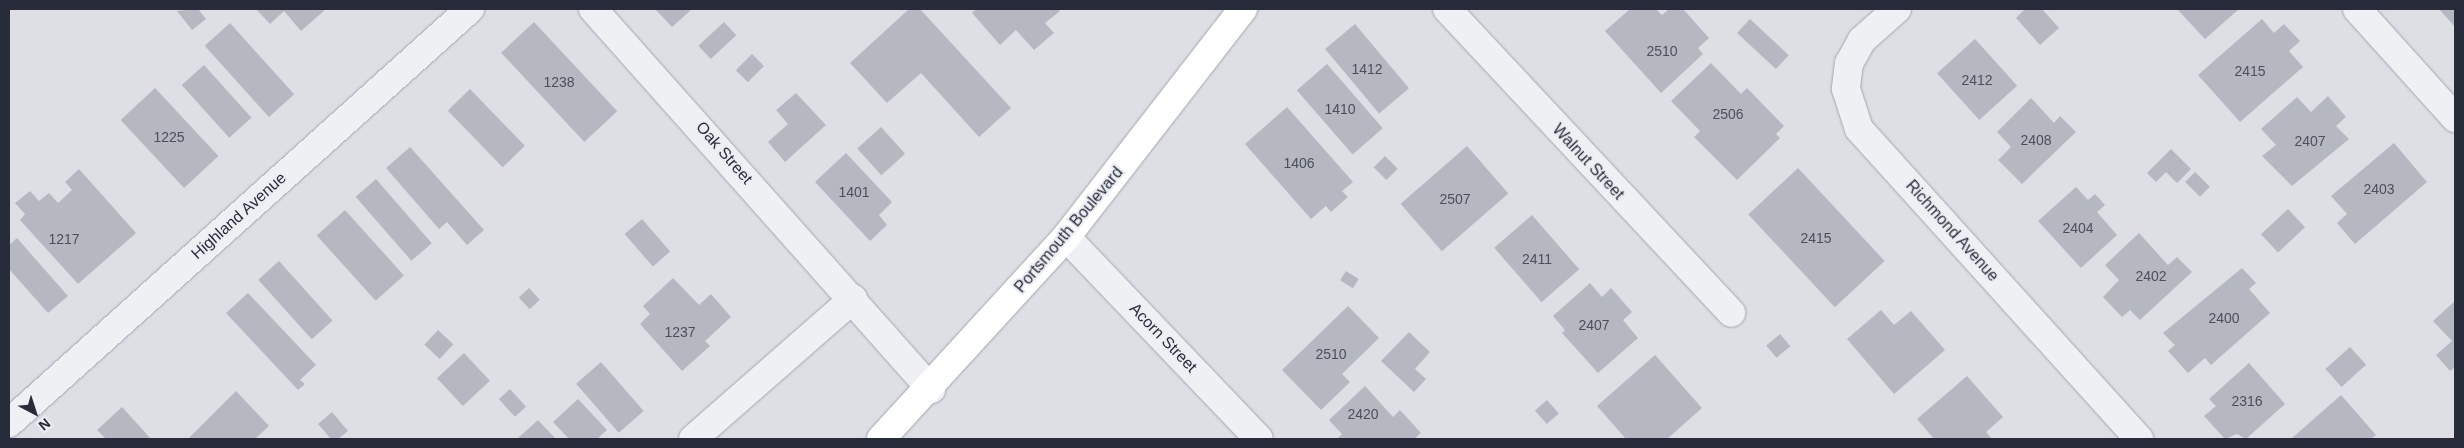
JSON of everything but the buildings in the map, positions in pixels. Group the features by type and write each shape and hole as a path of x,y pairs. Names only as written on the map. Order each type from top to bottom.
{"main road":[{"name":"Portsmouth Boulevard","path":"881,439 931,388 1066,237 1243,9"}],"street":[{"name":"Highland Avenue","path":"9,423 470,9"},
{"name":"Oak Street","path":"593,9 931,388"},
{"name":"Walnut Street","path":"1447,9 1731,313"},
{"name":"Richmond Avenue","path":"1897,9 1862,40 1849,63 1846,89 1859,129 2139,439"},
{"path":"2357,9 2455,118"},
{"name":"Acorn Street","path":"1066,237 1259,439"},
{"path":"692,439 852,299"}]}
